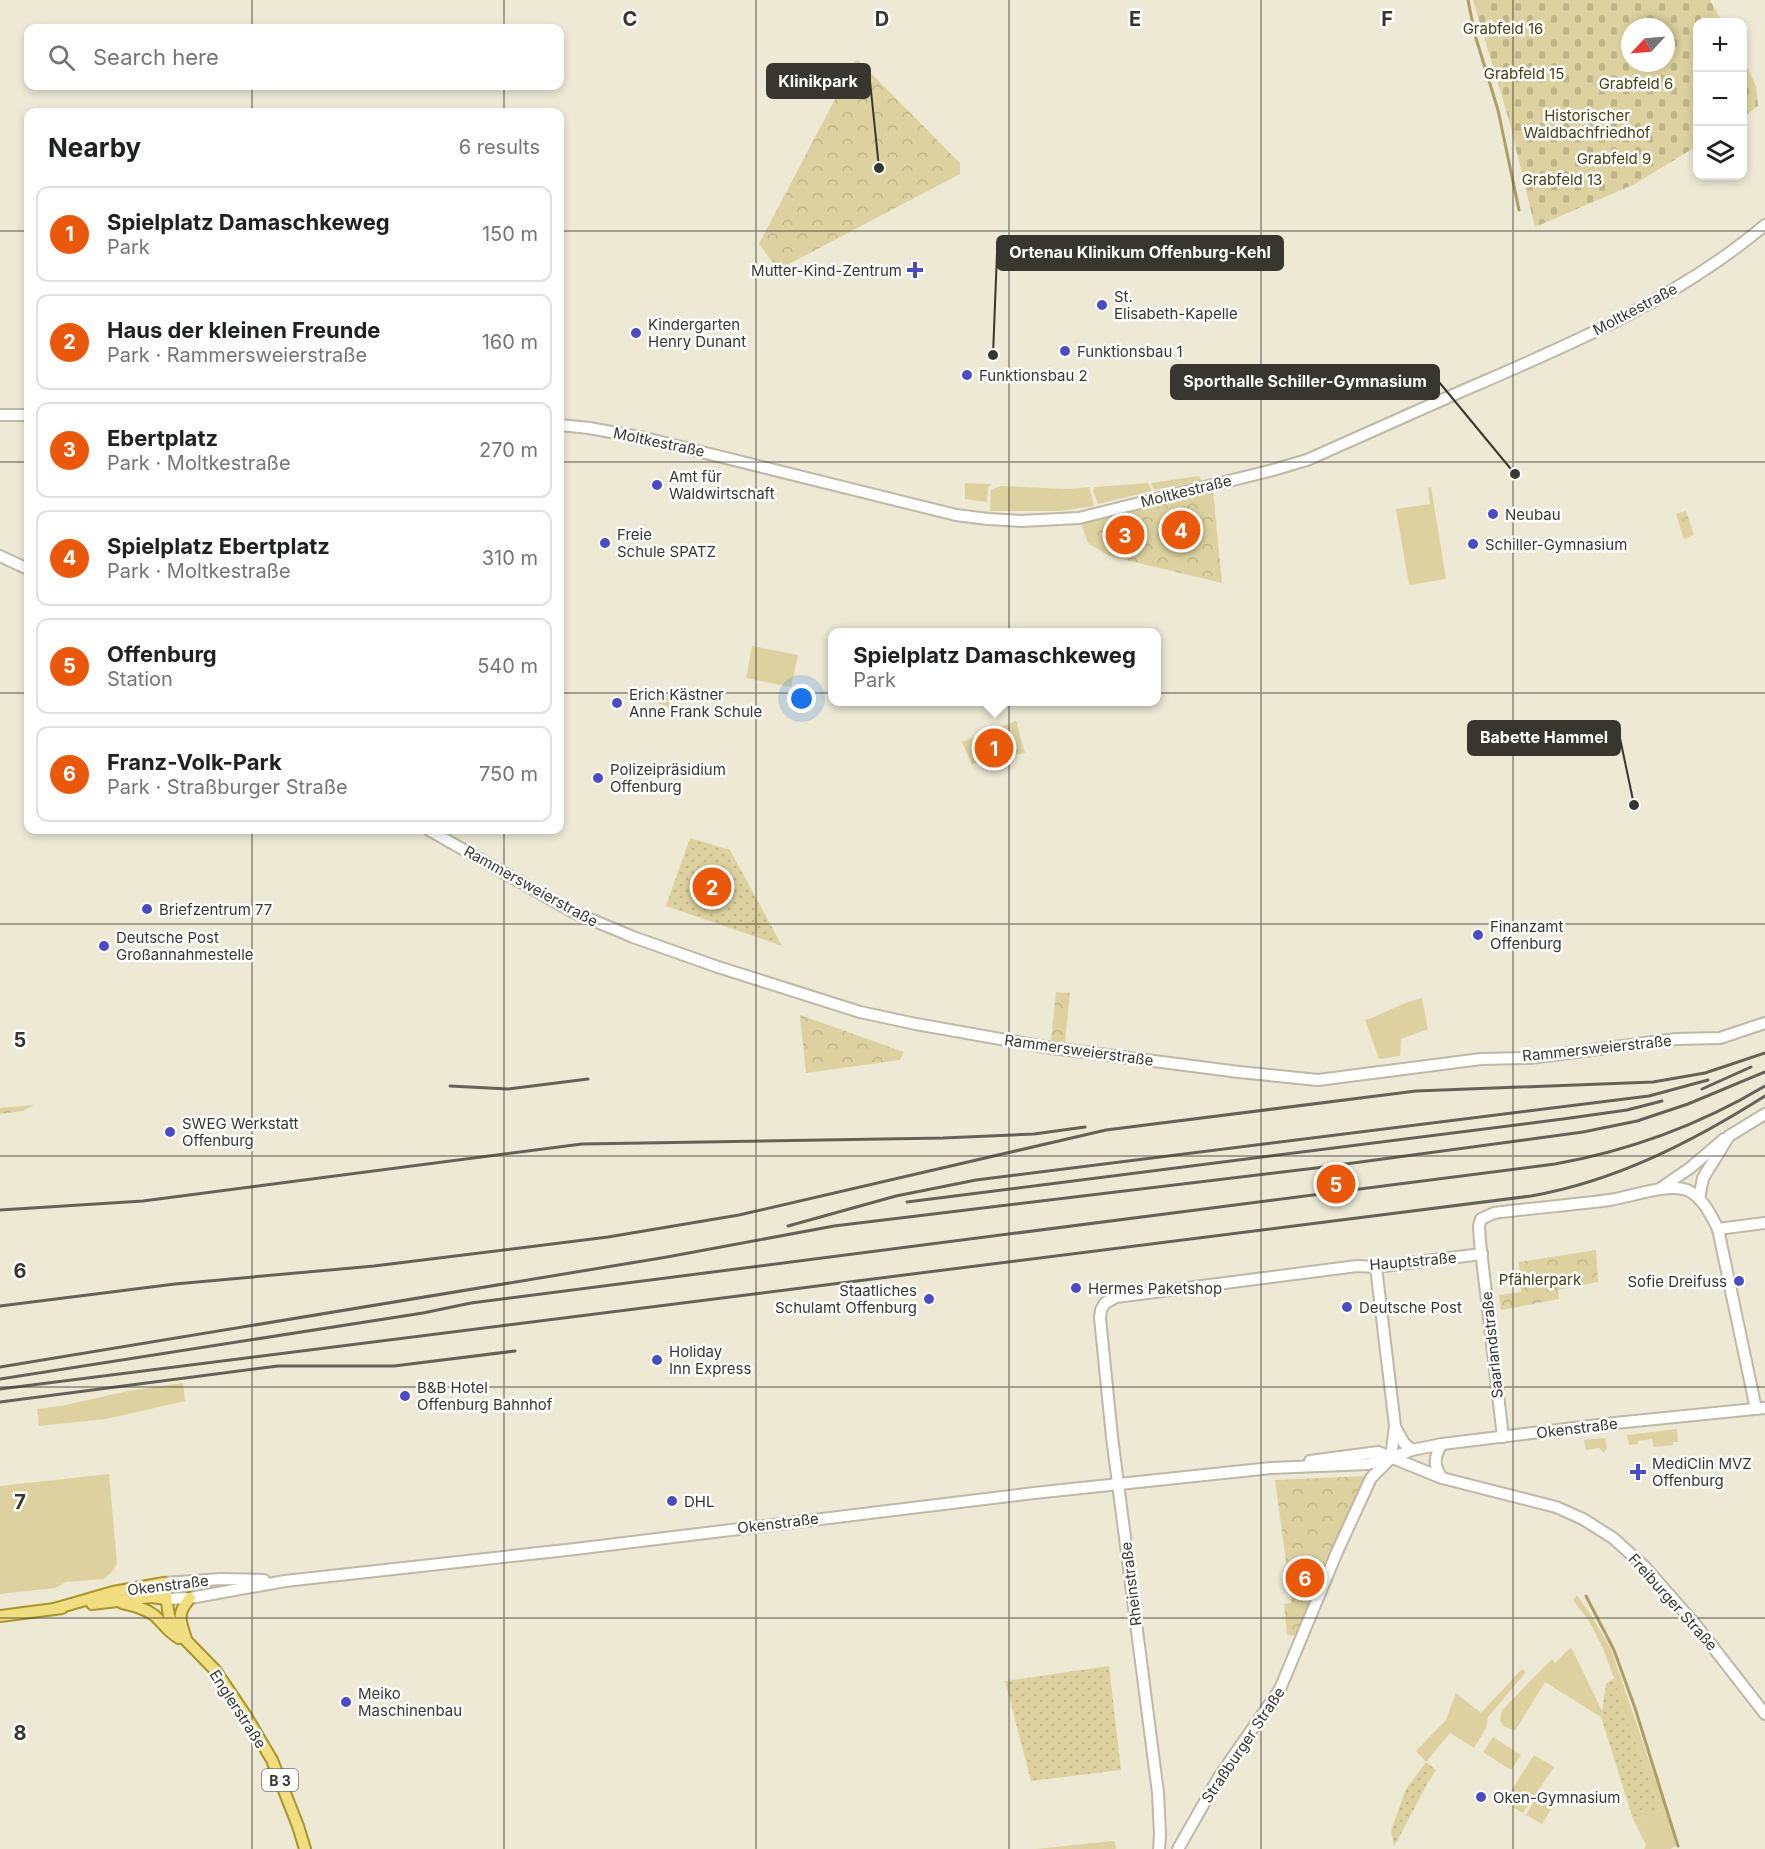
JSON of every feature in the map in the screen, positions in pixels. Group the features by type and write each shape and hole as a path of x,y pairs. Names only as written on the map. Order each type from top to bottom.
{"main road":[{"name":"Okenstraße","path":"54,1609 113,1592 164,1583"},
{"name":"Englerstraße","path":"164,1583 169,1616 176,1630 215,1670 272,1760 305,1849"},
{"path":"150,1585 154,1616"},
{"name":"Okenstraße","path":"0,1616 152,1597 166,1599"},
{"path":"187,1643 179,1615 189,1598"},
{"name":"Englerstraße","path":"113,1601 135,1606 154,1616 170,1633 187,1643"}],"street":[{"name":"Moltkestraße","path":"564,425 645,438 956,515 1021,521 1079,518 1307,460 1611,324 1674,290 1742,245 1765,225"},
{"path":"0,415 24,415"},
{"path":"0,556 24,567"},
{"name":"Rammersweierstraße","path":"436,834 571,911 633,937 717,967 860,1012 1046,1047 1318,1080 1481,1059 1530,1058 1676,1040 1708,1039 1741,1032 1765,1023"},
{"path":"1658,1190 1690,1168 1719,1142 1765,1114"},
{"path":"1699,1198 1703,1178 1729,1136"},
{"path":"1482,1254 1479,1223 1489,1214 1610,1200 1658,1190 1678,1188 1690,1191 1710,1212 1718,1229 1761,1408"},
{"path":"1718,1229 1765,1223"},
{"name":"Hauptstraße","path":"1100,1318 1105,1303 1116,1297 1358,1266 1482,1254"},
{"name":"Saarlandstraße","path":"1482,1254 1503,1437"},
{"path":"1376,1266 1395,1426 1391,1458"},
{"name":"Rheinstraße","path":"1100,1318 1112,1437 1158,1793 1159,1849"},
{"name":"Okenstraße","path":"166,1599 189,1598 285,1581 1119,1483 1271,1468 1368,1464 1412,1450 1442,1444 1761,1408"},
{"path":"1395,1426 1404,1443 1412,1450"},
{"path":"1442,1444 1434,1459 1442,1478"},
{"name":"Okenstraße","path":"1271,1468 1361,1453 1378,1452 1391,1458"},
{"path":"1361,1453 1368,1464 1371,1478"},
{"name":"Straßburger Straße","path":"1178,1849 1219,1777 1288,1675 1310,1617 1371,1478 1391,1458"},
{"name":"Freiburger Straße","path":"1391,1458 1442,1478 1556,1507 1583,1519 1613,1538 1645,1567 1677,1603 1765,1714"},
{"name":"Okenstraße","path":"164,1583 221,1579 285,1581"}],"green space":[{"name":"Historischer Waldbachfriedhof","path":"1473,0 1710,0 1720,18 1693,18 1693,148 1635,184 1535,227 1509,120"},
{"path":"858,60 960,163 960,174 785,266 774,264 759,244 855,61"},
{"path":"1747,68 1756,86 1758,106 1747,114"},
{"path":"1199,476 1202,481 1154,490 1151,483"},
{"path":"965,483 992,484 988,488 987,502 965,499"},
{"path":"1148,483 1152,491 1098,504 1093,490 1095,487"},
{"path":"1000,486 1068,489 1089,487 1094,506 1061,511 990,511 991,490"},
{"path":"1431,487 1446,579 1409,585 1396,509 1430,504 1428,488"},
{"path":"1213,490 1222,583 1109,556 1088,543 1079,518"},
{"path":"1686,511 1694,535 1684,539 1676,514"},
{"path":"752,646 798,655 791,687 746,678"},
{"path":"652,690 672,697 669,707 648,700"},
{"path":"1016,721 1025,753 972,764 962,742"},
{"path":"690,838 730,850 782,946 666,906"},
{"path":"1056,992 1070,993 1065,1042 1051,1041"},
{"path":"1422,998 1428,1029 1401,1039 1400,1056 1379,1059 1365,1020"},
{"path":"800,1015 904,1052 900,1060 806,1073"},
{"path":"34,1105 23,1111 0,1114 0,1108"},
{"name":"Pfählerpark","path":"1596,1250 1598,1282 1558,1290 1559,1299 1501,1310 1499,1295 1521,1292 1519,1262"},
{"path":"183,1383 185,1401 106,1419 39,1426 37,1409"},
{"path":"1677,1429 1678,1442 1673,1442 1673,1445 1654,1447 1652,1439 1629,1445 1627,1435"},
{"path":"1605,1438 1607,1448 1604,1453 1599,1448 1586,1450 1584,1440"},
{"path":"109,1474 117,1563 113,1571 103,1579 66,1582 55,1588 0,1594 0,1486"},
{"path":"1365,1476 1297,1636 1287,1635 1284,1604 1291,1603 1291,1599 1275,1480"},
{"path":"1577,1595 1611,1649 1667,1813 1676,1845 1671,1849 1644,1849 1646,1845 1633,1819 1661,1810 1624,1713 1602,1646 1589,1621 1573,1600"},
{"path":"1571,1647 1602,1711 1601,1717 1545,1682 1515,1731 1503,1726 1500,1720 1502,1710 1552,1659 1555,1663"},
{"path":"1109,1666 1121,1770 1031,1781 1005,1681"},
{"path":"1522,1669 1526,1672 1488,1717 1486,1728 1474,1748 1450,1733 1426,1762 1416,1751 1446,1720 1456,1693 1481,1713"},
{"path":"1614,1678 1624,1713 1661,1810 1633,1819 1601,1717 1606,1684"},
{"path":"1493,1737 1521,1755 1511,1770 1483,1752"},
{"path":"1534,1755 1554,1767 1523,1813 1504,1802"},
{"path":"1426,1762 1436,1770 1394,1847 1391,1830 1406,1789"},
{"path":"1541,1789 1557,1799 1542,1824 1526,1815"},
{"path":"1115,1842 1116,1849 1036,1849"}],"waterway":[{"path":"1468,0 1475,35 1498,110 1519,210"},
{"path":"1586,1596 1614,1650 1635,1708 1678,1846"}],"railway":[{"path":"0,1306 175,1284 374,1266 608,1237 739,1215 1106,1130 1416,1091 1653,1082 1705,1073 1765,1053"},
{"path":"1702,1089 1751,1067"},
{"path":"0,1367 667,1257 834,1226 1316,1168 1583,1132 1637,1121 1688,1104 1765,1072"},
{"path":"450,1086 508,1089 588,1079"},
{"path":"788,1226 896,1196 976,1180 1649,1096 1708,1080"},
{"path":"0,1379 423,1313 471,1303 1555,1164 1637,1144 1690,1124 1765,1086"},
{"path":"0,1389 1531,1196 1593,1181 1652,1158 1710,1129 1765,1096"},
{"path":"907,1202 1563,1119 1627,1110 1662,1101"},
{"path":"0,1210 143,1201 582,1144 943,1138 1034,1134 1085,1127"},
{"path":"0,1402 278,1366 394,1366 515,1351"}],"place":[{"name":"Klinikpark","path":"879,168"},
{"name":"Mutter-Kind-Zentrum","path":"915,270"},
{"name":"St. Elisabeth-Kapelle","path":"1102,305"},
{"name":"Kindergarten Henry Dunant","path":"636,333"},
{"name":"Funktionsbau 1","path":"1065,351"},
{"name":"Ortenau Klinikum Offenburg-Kehl","path":"993,355"},
{"name":"Funktionsbau 2","path":"967,375"},
{"name":"Sporthalle Schiller-Gymnasium","path":"1515,474"},
{"name":"Amt für Waldwirtschaft","path":"657,485"},
{"name":"Neubau","path":"1493,514"},
{"name":"Spielplatz Ebertplatz","path":"1181,530"},
{"name":"Ebertplatz","path":"1125,535"},
{"name":"Freie Schule SPATZ","path":"605,543"},
{"name":"Schiller-Gymnasium","path":"1473,544"},
{"name":"Erich Kästner Anne Frank Schule","path":"617,703"},
{"name":"Spielplatz Damaschkeweg","path":"994,748"},
{"name":"Polizeipräsidium Offenburg","path":"598,778"},
{"name":"Babette Hammel","path":"1634,805"},
{"name":"Haus der kleinen Freunde","path":"712,887"},
{"name":"Briefzentrum 77","path":"147,909"},
{"name":"Finanzamt Offenburg","path":"1478,935"},
{"name":"Deutsche Post Großannahmestelle","path":"104,946"},
{"name":"SWEG Werkstatt Offenburg","path":"170,1132"},
{"name":"Offenburg","path":"1336,1184"},
{"name":"Sofie Dreifuss","path":"1739,1281"},
{"name":"Hermes Paketshop","path":"1076,1288"},
{"name":"Staatliches Schulamt Offenburg","path":"929,1299"},
{"name":"Deutsche Post","path":"1347,1307"},
{"name":"Holiday Inn Express","path":"657,1360"},
{"name":"B&B Hotel Offenburg Bahnhof","path":"405,1396"},
{"name":"MediClin MVZ Offenburg","path":"1638,1472"},
{"name":"DHL","path":"672,1501"},
{"name":"Franz-Volk-Park","path":"1305,1578"},
{"name":"Meiko Maschinenbau","path":"346,1702"},
{"name":"Oken-Gymnasium","path":"1481,1797"}],"park label":[{"name":"Grabfeld 16","path":"1503,28"},
{"name":"Grabfeld 15","path":"1524,73"},
{"name":"Grabfeld 6","path":"1636,83"},
{"name":"Grabfeld 9","path":"1614,158"},
{"name":"Grabfeld 13","path":"1562,179"}]}
